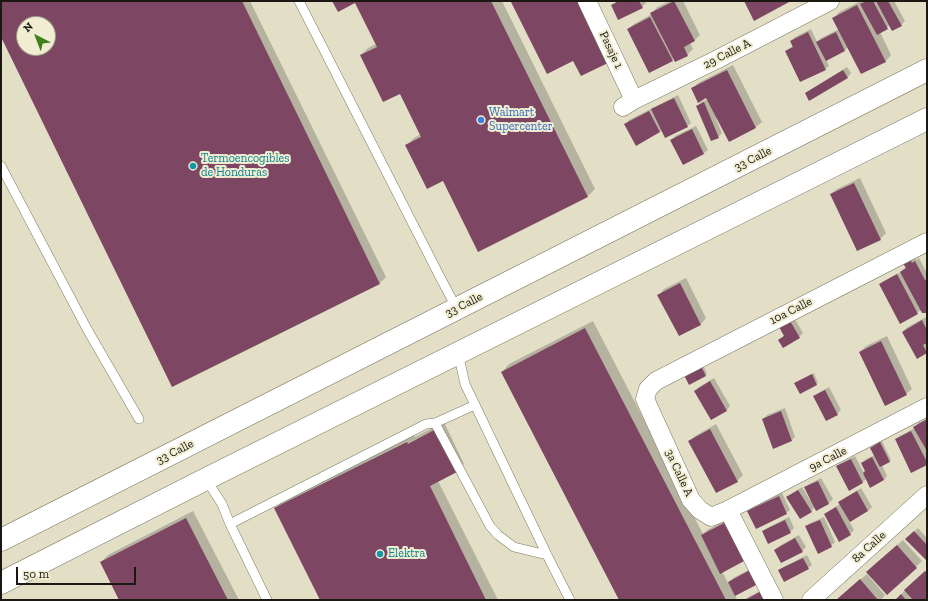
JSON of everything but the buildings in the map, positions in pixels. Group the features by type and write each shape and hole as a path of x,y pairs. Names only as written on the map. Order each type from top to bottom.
{"main road":[{"name":"33 Calle","path":"1,540 927,70"},
{"path":"1,583 927,119"}],"street":[{"name":"Pasaje 1","path":"587,1 629,104"},
{"name":"29 Calle A","path":"629,104 830,1"},
{"name":"10a Calle","path":"656,381 927,242"},
{"name":"3a Calle A","path":"656,381 648,389 645,399 692,500 700,510 711,517 728,510"},
{"name":"9a Calle","path":"728,510 927,407"},
{"name":"8a Calle","path":"811,600 924,502"},
{"path":"728,510 774,600"}],"lane":[{"path":"299,1 440,277 458,309"},
{"path":"1,166 87,329 139,419"},
{"path":"458,353 465,384 570,600"},
{"path":"230,524 426,424 435,423 475,405"},
{"path":"435,423 490,526 498,536 514,548 547,555"},
{"path":"206,479 222,504 230,524 267,600"}],"place":[{"name":"Walmart Supercenter","path":"481,120"},
{"name":"Termoencogibles de Honduras","path":"193,166"},
{"name":"Elektra","path":"380,554"}]}
